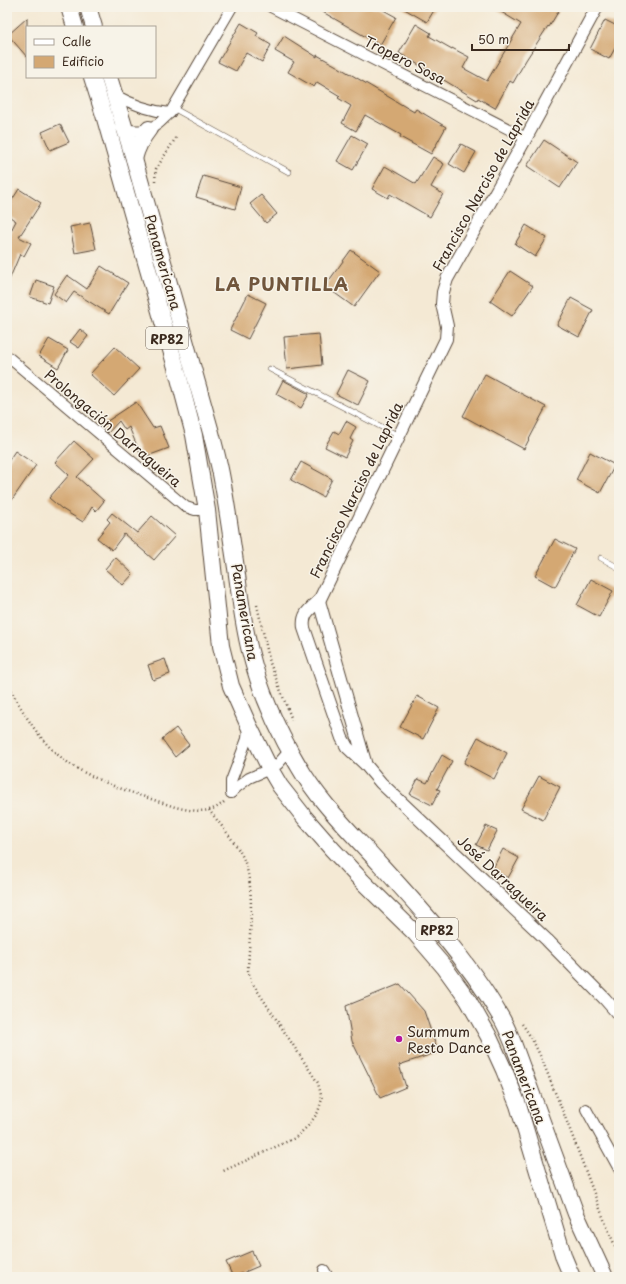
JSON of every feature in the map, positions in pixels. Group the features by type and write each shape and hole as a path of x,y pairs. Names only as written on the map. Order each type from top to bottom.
{"main road":[{"path":"69,7 75,26"},
{"path":"88,7 94,26"},
{"name":"Panamericana","path":"92,78 194,435 206,510 221,646 231,686 270,769 280,786 305,818 363,882 415,934 445,968 468,1000 488,1035 518,1105 560,1244 572,1277"},
{"name":"Panamericana","path":"109,78 134,159 194,371 220,472 244,626 258,678 271,713 298,766 319,796 346,829 421,910 456,952 486,992 513,1043 576,1214 605,1277"},
{"path":"134,159 137,148 149,129"}],"street":[{"path":"104,115 113,123 125,129 138,131 149,129 158,125 171,110 232,7"},
{"name":"Tropero Sosa","path":"271,7 526,138"},
{"name":"Francisco Narciso de Laprida","path":"319,601 446,339 447,326 442,304 443,292 448,280 596,7"},
{"path":"115,95 141,108 155,111 171,110"},
{"name":"Prolongación Darragueira","path":"7,356 186,507 195,510 206,510"},
{"name":"José Darragueira","path":"365,764 319,601 305,615 303,621 304,628 342,738 347,747 365,764 381,783 547,940 619,1015"},
{"path":"231,793 231,780 247,739 248,724"},
{"path":"231,793 248,778 270,769 283,759 290,750"},
{"path":"586,1109 619,1169"}],"lane":[{"path":"171,110 289,172"},
{"path":"270,369 399,436"},
{"path":"601,558 619,568"}],"path":[{"path":"7,683 19,705 45,743 68,763 84,773 175,807 195,811 216,808 223,803 231,793"},
{"path":"209,810 236,846 244,859 247,870 251,893 248,970 251,981 318,1083 322,1099 318,1112 309,1125 295,1138 221,1172"}],"building":[{"path":"314,7 378,7 396,17 380,45"},
{"path":"401,7 436,7 427,22"},
{"path":"493,7 561,7 526,60 513,83 510,81 495,108 478,98 477,100 399,53 416,24 431,33 429,36 469,57 463,68 487,81 521,24"},
{"path":"27,18 26,56 8,35"},
{"path":"605,20 619,27 619,41 609,59 590,49"},
{"path":"241,23 258,33 256,36 271,45 262,62 246,53 236,71 218,62"},
{"path":"284,36 317,57 317,55 414,112 416,109 446,127 431,154 365,115 356,131 342,123 351,106 338,98 340,96 317,82 314,87 288,72 294,62 275,51"},
{"path":"60,124 69,142 50,150 42,132"},
{"path":"352,135 368,144 353,170 337,161"},
{"path":"544,140 577,162 560,188 527,166"},
{"path":"461,144 476,152 464,173 449,164"},
{"path":"433,157 444,164 431,187 443,194 430,217 390,194 388,198 372,189 385,166 416,184"},
{"path":"203,176 241,187 235,209 196,197"},
{"path":"19,189 41,203 19,237 31,243 24,256 20,254 7,285 7,238 16,221 7,215 7,208"},
{"path":"261,195 277,214 266,223 250,204"},
{"path":"90,223 96,249 75,253 70,227"},
{"path":"526,225 547,238 535,257 515,244"},
{"path":"351,250 380,271 354,307 325,286"},
{"path":"101,266 128,283 109,314 74,292 66,303 54,294 67,275 87,289"},
{"path":"510,271 533,286 512,316 490,301"},
{"path":"36,280 54,286 48,303 30,297"},
{"path":"248,294 266,303 248,339 230,330"},
{"path":"571,298 593,310 579,337 557,325"},
{"path":"80,329 88,336 79,348 70,342"},
{"path":"319,334 322,365 287,369 284,337"},
{"path":"49,339 68,350 58,368 39,356"},
{"path":"115,347 139,369 114,396 90,374"},
{"path":"348,370 370,381 358,405 336,394"},
{"path":"485,374 546,407 524,449 463,416"},
{"path":"283,380 309,394 301,408 276,394"},
{"path":"136,402 153,428 160,426 169,448 142,458 129,427 125,430 119,421 108,433 100,426"},
{"path":"346,421 356,427 350,439 353,441 345,457 325,447 334,431 339,434"},
{"path":"74,441 94,459 77,477 104,501 96,511 92,507 83,522 62,509 49,498 69,475 55,462"},
{"path":"15,451 36,465 7,507 7,463"},
{"path":"590,452 615,465 600,493 576,480"},
{"path":"301,462 332,479 323,497 291,480"},
{"path":"112,513 137,533 152,516 175,536 154,560 124,534 112,550 97,538 110,522 107,519"},
{"path":"555,539 575,549 555,587 535,576"},
{"path":"115,557 133,574 123,585 105,569"},
{"path":"591,579 613,591 599,617 577,605"},
{"path":"165,659 170,674 153,680 148,665"},
{"path":"417,696 439,708 423,739 400,727"},
{"path":"176,728 189,745 175,757 162,739"},
{"path":"478,737 507,753 494,779 464,763"},
{"path":"442,755 452,761 437,789 440,790 432,805 410,794 418,779 427,783"},
{"path":"539,776 560,787 543,820 521,809"},
{"path":"486,826 497,831 487,850 476,845"},
{"path":"503,849 519,858 508,878 492,870"},
{"path":"400,984 424,1011 438,1052 399,1065 406,1087 380,1098 352,1041 346,1006"},
{"path":"252,1251 259,1266 233,1277 226,1262"}],"place":[{"name":"Summum Resto Dance","path":"399,1039"}],"district":[{"name":"LA PUNTILLA","path":"282,283"}]}
